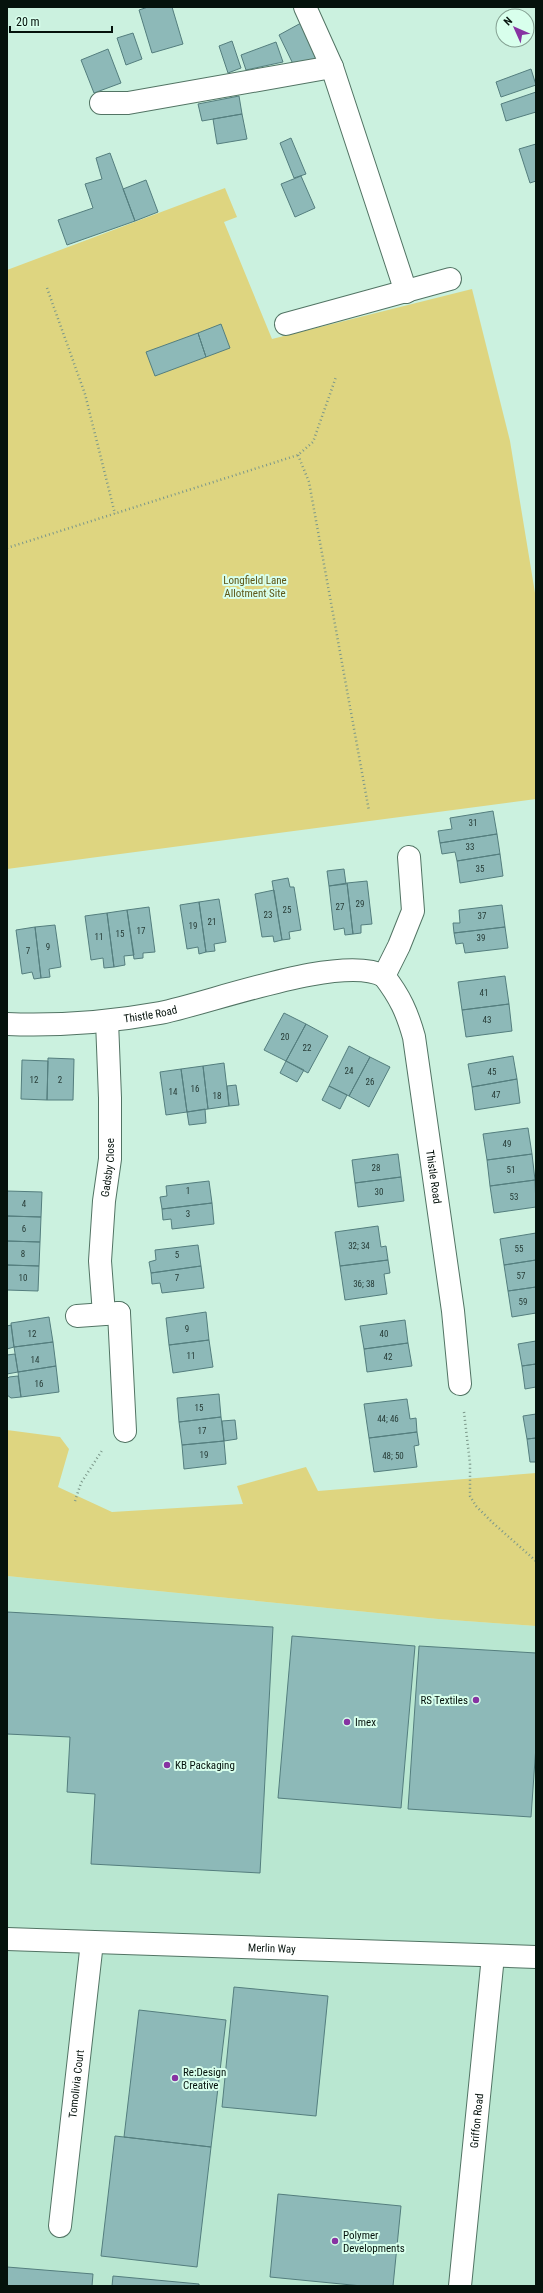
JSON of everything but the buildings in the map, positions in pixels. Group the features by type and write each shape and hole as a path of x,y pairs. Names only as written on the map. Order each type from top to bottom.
{"street":[{"path":"305,7 332,68 406,292"},
{"path":"101,103 128,103 332,68"},
{"path":"286,324 450,280"},
{"path":"384,976 399,946 413,911 409,857"},
{"name":"Thistle Road","path":"7,1024 107,1021 161,1012 309,974 364,969 375,971 384,976 396,992 407,1012 414,1037 453,1311 460,1384"},
{"name":"Gadsby Close","path":"107,1021 110,1098 110,1159 104,1201 100,1261 117,1313 125,1431"},
{"path":"76,1316 117,1313"},
{"name":"Merlin Way","path":"7,1939 536,1957"},
{"name":"Tomolivia Court","path":"60,2226 92,1942"},
{"name":"Griffon Road","path":"460,2286 493,1956"}],"path":[{"path":"47,288 85,394 115,514"},
{"path":"7,548 298,455 313,442 336,377"},
{"path":"298,455 309,482 369,811"},
{"path":"460,1384 470,1464 470,1496 476,1506 493,1523 536,1561"},
{"path":"75,1501 81,1483 101,1450 125,1431"}],"shaded area":[{"path":"7,1576 438,1619 536,1626 536,2286 7,2286"}],"green space":[{"name":"Longfield Lane Allotment Site","path":"225,188 237,217 224,222 272,339 472,289 510,441 536,599 536,799 7,869 7,270"},
{"path":"7,1430 60,1437 69,1449 58,1487 112,1512 243,1504 237,1486 306,1467 318,1491 536,1473 536,1626 438,1619 7,1576"}],"place":[{"name":"RS Textiles","path":"476,1700"},
{"name":"Imex","path":"347,1722"},
{"name":"KB Packaging","path":"167,1765"},
{"name":"Re:Design Creative","path":"175,2078"},
{"name":"Polymer Developments","path":"335,2241"}]}
